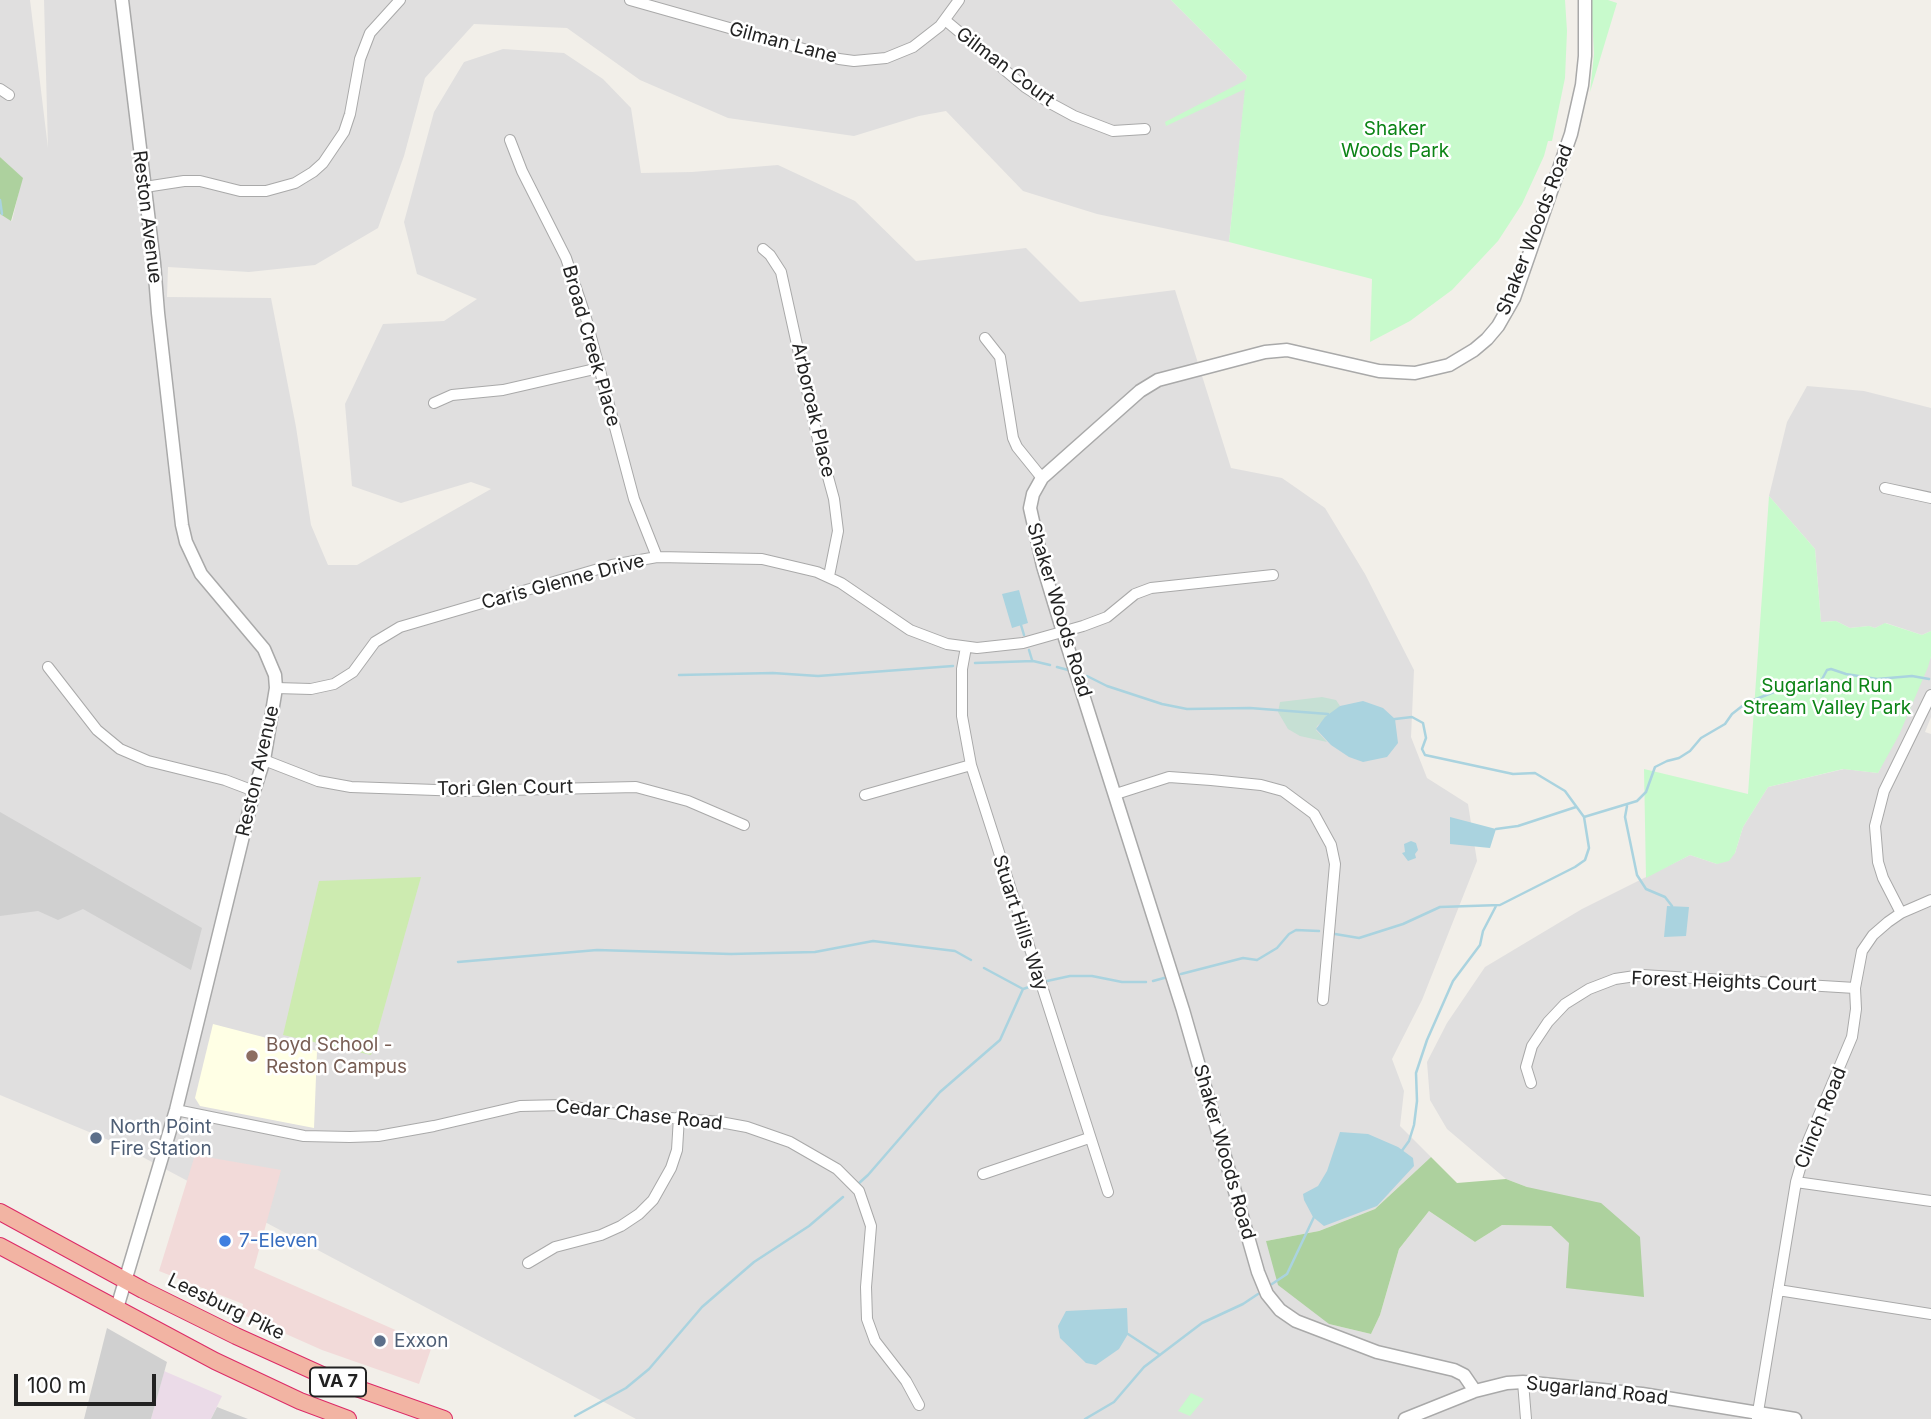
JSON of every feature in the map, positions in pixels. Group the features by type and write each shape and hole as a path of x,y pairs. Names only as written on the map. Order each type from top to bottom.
{"highway":[{"name":"Leesburg Pike","path":"0,1212 143,1290 296,1364 444,1419"},
{"name":"VA 7","path":"0,1246 258,1382 348,1419"}],"street":[{"name":"Reston Avenue","path":"117,1308 176,1110 254,791 264,761 276,688 271,662 264,649 201,573 186,542 182,525 122,0"},
{"path":"145,187 200,181 240,191 267,191 295,183 313,172 323,163 344,132 365,43 381,19 400,0"},
{"name":"Gilman Lane","path":"629,0 854,61 900,54 928,37 945,20 959,0"},
{"name":"Shaker Woods Road","path":"1475,1391 1461,1372 1377,1352 1327,1334 1286,1315 1270,1300 1258,1272 1183,1010 1043,566 1030,508 1033,494 1042,478 1140,391 1158,380 1265,352 1287,350 1379,372 1415,373 1449,365 1487,339 1514,298 1571,134 1582,85 1585,0"},
{"name":"Gilman Court","path":"945,20 1025,87 1050,103 1074,116 1113,131 1145,129"},
{"name":"Broad Creek Place","path":"510,139 523,172 566,258 586,318 634,499 657,557"},
{"name":"Arboroak Place","path":"763,249 777,263 781,272 818,440 836,507 838,531 829,576"},
{"path":"985,338 1000,357 1013,438 1042,478"},
{"path":"434,403 452,395 503,390 598,369"},
{"path":"1885,488 1931,498"},
{"name":"Caris Glenne Drive","path":"276,688 311,689 334,684 353,672 375,642 400,627 612,565 657,557 762,559 829,576 910,629 929,638 966,648 1012,645 1063,632 1107,617 1135,594 1151,588 1273,575"},
{"name":"Stuart Hills Way","path":"966,648 962,669 962,716 971,765 1108,1192"},
{"path":"48,667 97,730 120,750 148,761 225,779 254,791"},
{"path":"1902,913 1880,870 1875,826 1884,791 1931,695"},
{"name":"Tori Glen Court","path":"264,761 318,781 351,787 464,791 636,787 688,801 744,825"},
{"path":"865,795 971,765"},
{"path":"1116,794 1169,777 1261,785 1283,791 1314,814 1331,845 1335,864 1323,1000"},
{"name":"Clinch Road","path":"1758,1416 1796,1182 1808,1140 1852,1037 1859,962 1867,942 1902,913 1931,900"},
{"name":"Forest Heights Court","path":"1531,1083 1526,1067 1532,1046 1548,1022 1566,1004 1589,989 1615,979 1642,975 1855,988"},
{"name":"Cedar Chase Road","path":"176,1110 303,1136 350,1137 378,1136 434,1126 520,1106 564,1105 610,1113 679,1118 747,1128 790,1142 837,1169 859,1191 871,1226 866,1287 867,1318 875,1341 906,1381 919,1405"},
{"path":"528,1263 555,1247 601,1235 639,1214 653,1200 671,1168 677,1150 679,1118"},
{"path":"983,1174 1089,1138"},
{"path":"1796,1182 1931,1202"},
{"path":"1778,1290 1931,1314"},
{"path":"1523,1382 1526,1419"},
{"name":"Sugarland Road","path":"1405,1419 1475,1391 1523,1382 1642,1394 1758,1416 1795,1419"}],"shaded area":[{"path":"0,0 30,0 48,148 44,0 1171,0 1247,76 1229,242 1097,214 1023,191 946,111 919,116 854,136 728,118 640,80 567,28 474,24 425,78 404,156 378,228 315,265 249,272 168,267 167,297 271,298 296,427 311,525 328,565 357,565 491,489 471,482 401,503 352,486 345,404 383,324 444,321 477,299 417,274 404,222 434,112 464,62 503,49 564,53 603,79 631,108 641,173 778,165 855,201 916,261 1026,248 1080,302 1175,290 1231,468 1282,478 1325,508 1365,574 1414,670 1411,737 1427,778 1468,804 1477,861 1422,1000 1392,1059 1404,1091 1400,1126 1431,1157 1375,1209 1319,1231 1266,1241 1329,1324 1371,1334 1380,1315 1399,1249 1429,1211 1475,1242 1502,1225 1551,1226 1570,1243 1644,1296 1527,1187 1506,1179 1447,1129 1430,1100 1427,1062 1447,1023 1485,967 1582,909 1690,855 1717,864 1735,853 1743,827 1768,787 1844,769 1878,773 1931,656 1931,717 1925,732 1931,734 1931,1419 636,1419 118,1144 0,1095 0,214 12,221 22,178 0,157"},
{"path":"1807,386 1864,391 1931,408 1931,631 1922,635 1886,623 1875,628 1850,628 1836,621 1821,622 1815,549 1769,496 1787,422"},
{"path":"1322,697 1336,700 1340,706 1317,726 1316,730 1327,742 1300,736 1288,729 1278,712 1280,702"},
{"path":"0,812 202,928 191,970 83,909 58,920 38,911 0,916"},
{"path":"213,1024 317,1051 314,1128 200,1106 195,1098"},
{"path":"195,1155 281,1170 254,1268 432,1346 419,1384 322,1350 241,1314 243,1304 159,1271"},
{"path":"107,1328 167,1362 151,1419 84,1419"},
{"path":"164,1371 222,1396 211,1419 151,1419"},
{"path":"217,1407 248,1419 211,1419"}],"green space":[{"name":"Shaker Woods Park","path":"1171,0 1565,0 1565,78 1552,141 1548,141 1522,204 1498,241 1452,290 1410,321 1370,342 1372,279 1229,242 1245,89 1166,126 1165,122 1246,80 1247,76"},
{"path":"1591,0 1617,3 1590,92 1594,54"},
{"path":"0,157 23,178 11,221 0,214"},
{"name":"Sugarland Run Stream Valley Park","path":"1769,496 1815,549 1821,622 1836,621 1850,628 1875,628 1885,623 1922,635 1931,631 1928,667 1899,735 1878,773 1843,769 1768,787 1743,827 1735,853 1729,861 1717,864 1690,855 1646,878 1644,769 1748,794"},
{"path":"421,877 371,1055 283,1035 319,881"},
{"path":"1431,1157 1457,1183 1506,1179 1527,1187 1601,1203 1640,1237 1644,1297 1566,1288 1569,1243 1551,1226 1502,1225 1475,1242 1429,1211 1399,1249 1380,1315 1371,1334 1329,1324 1278,1285 1266,1241 1319,1231 1375,1209"},
{"path":"1191,1393 1204,1399 1190,1416 1178,1411"}],"water":[{"path":"1019,590 1028,623 1012,628 1002,594"},
{"path":"1363,701 1383,708 1395,719 1398,743 1387,757 1363,762 1349,757 1331,745 1316,729 1325,717 1340,706"},
{"path":"1450,817 1496,829 1490,848 1450,844"},
{"path":"1411,841 1416,843 1418,850 1416,858 1408,861 1402,853 1405,852 1404,844"},
{"path":"1667,906 1689,907 1686,936 1664,937"},
{"path":"1340,1132 1368,1134 1398,1147 1413,1158 1414,1166 1377,1206 1324,1226 1313,1217 1303,1194 1318,1186 1327,1171"},
{"path":"1127,1308 1128,1334 1119,1349 1096,1365 1086,1363 1060,1338 1058,1326 1066,1311"}],"waterway":[{"path":"0,200 2,214"},
{"path":"1021,625 1024,635"},
{"path":"1029,650 1032,660"},
{"path":"975,663 1033,661 1050,665"},
{"path":"679,675 773,673 818,676 953,666"},
{"path":"1057,667 1068,670"},
{"path":"1335,934 1359,938 1403,924 1440,907 1500,905 1575,867 1585,860 1589,848 1584,817 1637,801 1646,792 1655,767 1690,751 1701,738 1725,724 1732,714 1746,703 1792,685 1814,687 1820,683 1827,670 1831,669 1877,679 1912,676 1929,679"},
{"path":"1087,676 1107,686 1162,704 1187,709 1250,708 1328,714"},
{"path":"1395,719 1412,717 1423,723 1426,738 1422,749 1425,755 1513,774 1535,773 1565,791 1584,817"},
{"path":"1627,806 1625,817 1637,875 1646,889 1665,897 1672,906"},
{"path":"1496,829 1518,826 1576,807"},
{"path":"1401,1152 1409,1141 1414,1125 1416,1073 1427,1040 1453,981 1480,945 1483,931 1496,906"},
{"path":"1181,974 1243,958 1257,960 1277,948 1296,930 1319,931"},
{"path":"458,962 597,950 731,954 815,952 873,941 955,951 971,960"},
{"path":"984,968 1023,989"},
{"path":"1047,981 1070,976 1092,976 1122,982 1146,982"},
{"path":"1153,981 1164,978"},
{"path":"1023,989 1032,986"},
{"path":"858,1184 940,1092 1000,1040 1023,989"},
{"path":"575,1416 626,1388 649,1369 702,1307 754,1262 809,1226 843,1197"},
{"path":"1272,1284 1287,1274 1314,1217"},
{"path":"1085,1419 1114,1402 1144,1367 1202,1323 1258,1294"},
{"path":"1128,1334 1160,1355"}],"place":[{"name":"Boyd School - Reston Campus","path":"252,1056"},
{"name":"North Point Fire Station","path":"96,1138"},
{"name":"7-Eleven","path":"225,1241"},
{"name":"Exxon","path":"380,1341"}]}
